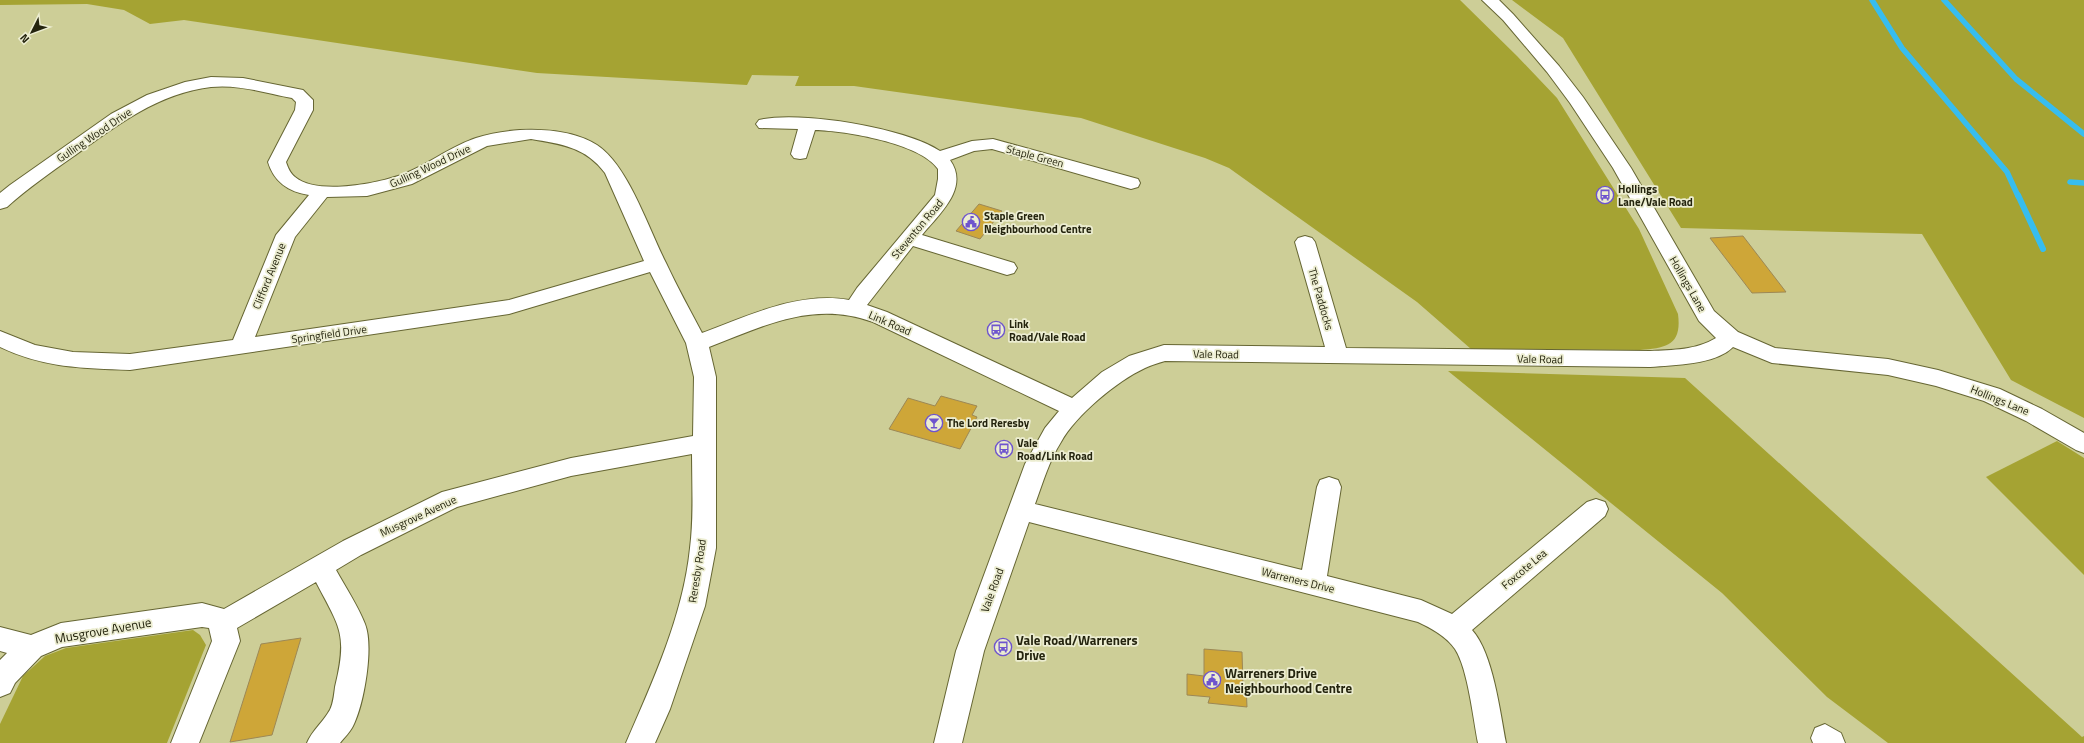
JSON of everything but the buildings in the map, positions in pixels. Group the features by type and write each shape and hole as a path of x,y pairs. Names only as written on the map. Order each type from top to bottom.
{"street":[{"name":"Hollings Lane","path":"1490,0 1508,17 1553,69 1577,101 1622,168 1706,316 1730,337 1772,355 1888,367 1938,378 1992,395 2034,415 2084,444"},
{"name":"Gulling Wood Drive","path":"0,203 28,180 116,118 165,95 211,82 234,82 298,94 305,100 304,110 277,162 280,172 288,182 305,189 322,192 366,190 388,186 405,180 482,142 511,136 531,134 571,140 590,148 604,159 614,173 656,264 697,343"},
{"path":"765,124 850,128 913,144 929,151 939,158"},
{"path":"800,154 808,125"},
{"name":"Staple Green","path":"939,158 968,147 981,144 992,144 1131,183"},
{"name":"Steventon Road","path":"855,308 864,293 944,196 948,182 947,169 939,158"},
{"name":"Clifford Avenue","path":"241,346 286,235 322,192"},
{"path":"909,238 1007,268"},
{"name":"The Paddocks","path":"1305,242 1338,356"},
{"name":"Springfield Drive","path":"0,338 30,352 72,360 130,362 509,307 656,264"},
{"name":"Link Road","path":"697,343 780,314 811,306 855,308 880,317 1074,408"},
{"name":"Vale Road","path":"948,743 970,651 1037,464 1053,434 1074,408 1110,378 1137,362 1164,353 1650,359 1702,353 1726,344 1730,337"},
{"name":"Reresby Road","path":"640,743 656,709 692,606 703,548 705,377 697,343"},
{"name":"Musgrove Avenue","path":"0,684 5,674 32,648 61,635 202,615 214,616 222,623 358,545 451,499 508,482 572,467 704,443"},
{"path":"1313,584 1329,487"},
{"name":"Foxcote Lea","path":"1452,629 1596,509"},
{"name":"Warreners Drive","path":"1021,510 1421,611 1437,618 1464,640 1473,657 1492,743"},
{"path":"321,567 352,625 356,643 356,662 342,718 321,743"},
{"path":"185,743 226,641 222,623"},
{"path":"0,639 32,648"}],"shaded area":[{"path":"0,0 1460,0 1557,98 1639,229 1678,314 1678,332 1671,343 1665,346 1640,350 1471,349 1417,302 1229,168 1205,158 1081,118 854,86 795,86 799,76 752,75 747,85 537,73 184,20 150,24 124,10 87,4 0,5"},
{"path":"1512,0 2084,0 2084,418 2011,380 1922,234 1681,228 1563,38"},
{"path":"1448,371 1685,378 2082,737 2084,736 2084,743 1888,743 1827,697 1722,593"},
{"path":"2057,441 2084,458 2084,575 1986,477"},
{"path":"193,630 200,635 206,645 167,743 0,743 0,724 23,676 45,656 66,648"}],"waterway":[{"path":"1872,0 1902,48 2007,172 2018,196"},
{"path":"1944,0 2016,79 2084,134"},
{"path":"2070,182 2084,183"},
{"path":"2018,195 2043,249"}],"place":[{"name":"Hollings Lane/Vale Road","path":"1605,195"},
{"name":"Staple Green Neighbourhood Centre","path":"971,222"},
{"name":"Link Road/Vale Road","path":"996,330"},
{"name":"The Lord Reresby","path":"934,423"},
{"name":"Vale Road/Link Road","path":"1004,449"},
{"name":"Vale Road/Warreners Drive","path":"1003,647"},
{"name":"Warreners Drive Neighbourhood Centre","path":"1212,680"}]}
